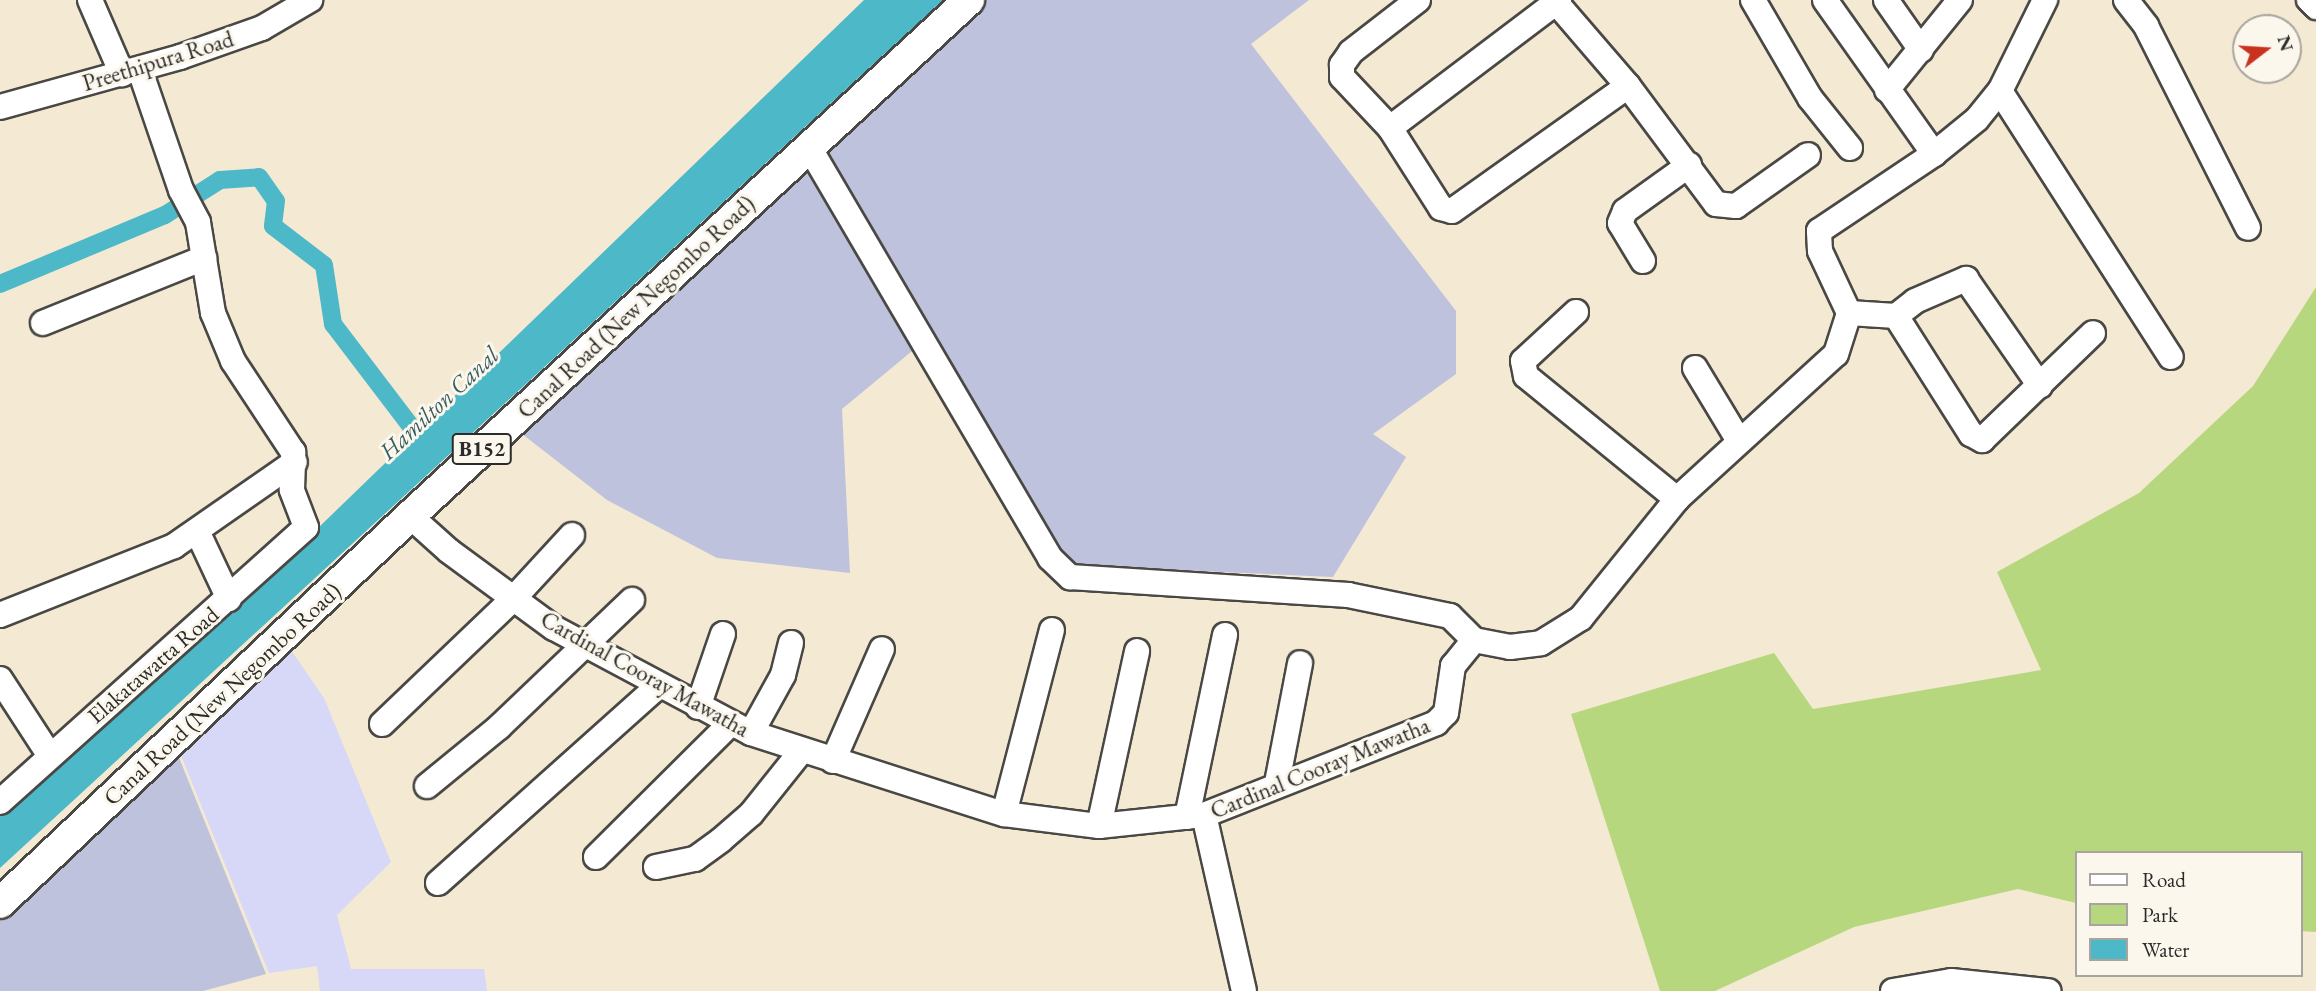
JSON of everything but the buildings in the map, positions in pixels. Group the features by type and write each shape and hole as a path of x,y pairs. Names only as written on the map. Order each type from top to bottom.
{"main road":[{"name":"Canal Road (New Negombo Road)","path":"0,904 411,516 969,0"}],"street":[{"name":"Preethipura Road","path":"0,107 131,72 262,28 310,0"},
{"path":"1418,0 1351,52 1342,65 1342,77 1390,128 1441,208 1452,211 1628,86"},
{"path":"1753,0 1810,98 1850,148"},
{"path":"1825,0 1934,154"},
{"path":"1886,0 1921,50"},
{"path":"810,147 1050,558 1070,577 1348,595 1450,617 1474,640 1510,647 1541,643 1581,618 1677,499 1836,354 1849,313 1820,251 1819,231 1934,154 1977,119 2000,91 2045,0"},
{"path":"2126,0 2146,26 2248,228"},
{"path":"2309,0 2316,7"},
{"path":"0,615 198,533 246,493 295,462 288,440 233,360 213,313 198,222 181,190 131,72 83,1"},
{"path":"1390,128 1556,1 1628,86 1716,204 1726,209 1762,190 1808,155"},
{"path":"1887,90 1921,50 1953,3"},
{"path":"2000,91 2171,357"},
{"path":"1643,261 1620,223 1625,211 1689,165"},
{"path":"43,323 204,258"},
{"path":"1849,313 1896,316 1915,301 1966,279 2040,386"},
{"path":"1576,312 1523,361 1526,376 1677,499"},
{"path":"1896,316 1971,434 1982,440 2093,334"},
{"path":"1695,368 1739,440"},
{"name":"Elakatawatta Road","path":"0,802 306,527 292,490 295,462"},
{"name":"Cardinal Cooray Mawatha","path":"411,516 449,551 513,599 657,687 741,728 833,761 1004,814 1100,826 1195,816 1436,723 1446,713 1453,666 1474,640"},
{"path":"198,533 229,599"},
{"path":"382,724 513,599 572,535"},
{"path":"427,786 587,646 632,600"},
{"path":"1004,814 1052,630"},
{"path":"698,707 723,634"},
{"path":"1225,635 1195,816 1244,991"},
{"path":"596,857 741,728 783,674 790,643"},
{"path":"833,761 882,649"},
{"path":"1100,826 1137,651"},
{"path":"1277,783 1300,663"},
{"path":"0,678 50,756"},
{"path":"438,883 657,687"},
{"path":"656,867 695,859 721,840 751,814 802,750"},
{"path":"1893,991 1951,981 2040,990"}],"shaded area":[{"path":"981,0 1309,0 1251,44 1456,311 1456,374 1373,434 1406,457 1333,577 1067,565 929,337 842,409 850,573 717,558 607,500 517,430"},
{"path":"284,640 324,698 391,862 337,915 351,969 484,969 487,991 320,991 317,966 269,973 176,743"},
{"path":"174,745 266,974 203,991 0,991 0,908"}],"green space":[{"path":"2316,287 2316,932 2302,931 2302,851 2074,851 2074,903 2018,889 1854,927 1715,991 1660,991 1571,714 1774,653 1813,709 2041,670 1997,572 2139,493 2253,386"}],"water":[{"path":"864,0 943,0 0,868 0,816 317,529"}],"waterway":[{"name":"Hamilton Canal","path":"0,284 165,215 220,180 259,177 276,201 273,226 324,265 333,324 429,450"}]}
